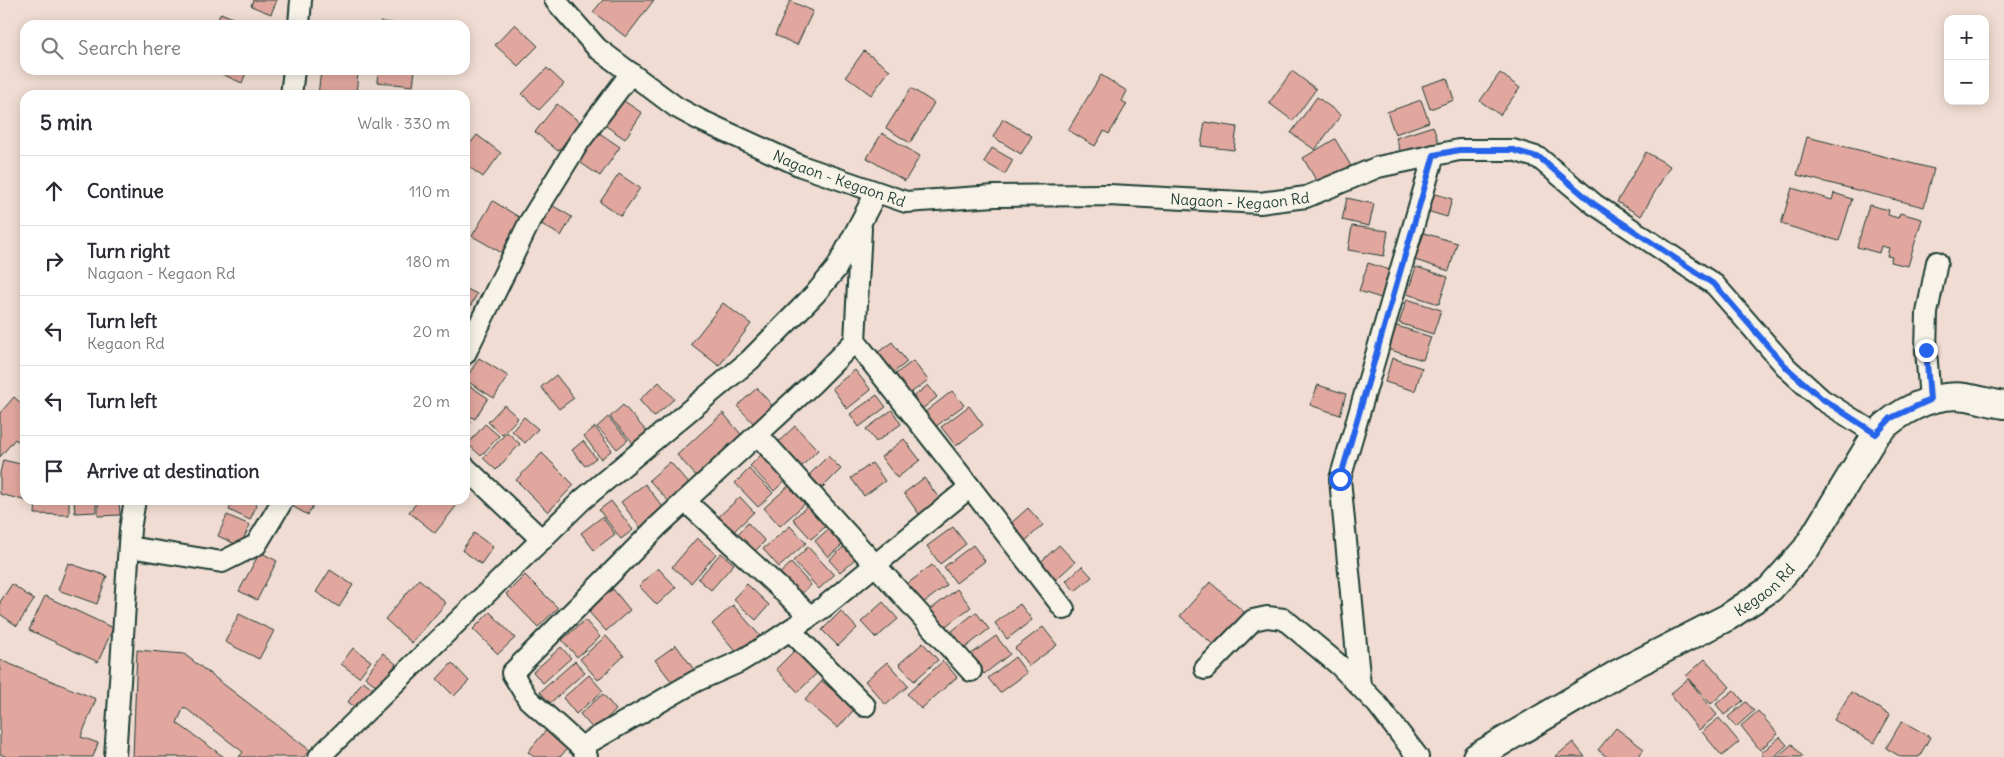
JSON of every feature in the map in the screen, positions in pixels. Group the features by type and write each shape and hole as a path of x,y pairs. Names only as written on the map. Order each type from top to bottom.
{"street":[{"path":"299,20 301,0"},
{"name":"Nagaon - Kegaon Rd","path":"555,0 596,48 676,107 700,120 801,166 906,202 995,196 1109,195 1260,203 1306,197 1378,167 1459,150 1513,150 1540,158 1594,204 1715,285 1788,369 1821,398 1876,434"},
{"path":"470,344 529,223 579,142 630,73"},
{"path":"292,90 293,75"},
{"path":"1360,686 1340,479 1434,155"},
{"path":"319,757 582,500 750,360 815,294 836,269 876,193"},
{"path":"861,223 855,341 1064,609"},
{"path":"1930,400 1926,350 1927,314 1937,262"},
{"path":"855,341 758,435 685,501 512,673 528,699 584,752 696,681 739,662 790,630 875,565 970,487"},
{"name":"Kegaon Rd","path":"1476,757 1620,672 1728,617 1770,588 1806,549 1876,434 1891,418 1930,400 1964,396 2004,405"},
{"path":"758,435 971,671"},
{"path":"470,472 542,540"},
{"path":"685,501 810,616"},
{"path":"115,757 129,547 135,505"},
{"path":"129,547 222,562 256,545 280,505"},
{"path":"1205,669 1253,620 1267,617 1284,619 1360,686 1377,704 1418,757"},
{"path":"790,630 865,706"}],"building":[{"path":"253,0 277,0 271,14 251,6"},
{"path":"603,0 654,0 626,37 593,12"},
{"path":"790,1 813,11 797,45 775,35"},
{"path":"221,13 237,20 218,20"},
{"path":"515,24 538,46 518,66 495,45"},
{"path":"864,51 890,70 871,95 846,76"},
{"path":"547,68 564,84 539,110 522,94"},
{"path":"1292,71 1316,89 1293,121 1269,103"},
{"path":"1500,73 1520,88 1500,115 1480,101"},
{"path":"224,75 245,75 242,83"},
{"path":"320,75 358,75 356,90 319,90"},
{"path":"378,75 414,75 413,86 377,82"},
{"path":"1101,75 1127,91 1122,101 1127,104 1109,134 1104,131 1095,146 1068,130"},
{"path":"1447,78 1454,100 1430,109 1422,86"},
{"path":"911,88 934,103 910,143 886,128"},
{"path":"1317,97 1341,115 1315,150 1291,133"},
{"path":"621,99 642,113 625,139 603,124"},
{"path":"1421,100 1429,122 1395,134 1387,112"},
{"path":"557,104 581,123 558,151 535,132"},
{"path":"1003,119 1032,136 1021,154 993,137"},
{"path":"1205,122 1237,127 1234,150 1201,146"},
{"path":"1433,126 1440,147 1403,160 1396,138"},
{"path":"595,130 620,147 600,176 575,159"},
{"path":"882,133 920,156 905,181 867,158"},
{"path":"477,135 501,153 483,177 470,168 470,144"},
{"path":"1807,137 1934,169 1924,207 1797,175"},
{"path":"1335,139 1351,166 1319,185 1303,158"},
{"path":"992,148 1013,160 1005,174 984,162"},
{"path":"1646,152 1670,166 1641,216 1617,202"},
{"path":"619,174 640,188 621,216 600,202"},
{"path":"1792,188 1832,200 1834,193 1852,199 1839,241 1781,224"},
{"path":"1433,193 1452,199 1447,217 1427,211"},
{"path":"1347,198 1374,204 1369,226 1342,220"},
{"path":"493,201 522,219 502,253 472,236"},
{"path":"550,204 572,217 561,236 540,223"},
{"path":"1869,205 1889,210 1888,215 1898,218 1900,213 1922,219 1908,266 1890,262 1892,257 1887,256 1889,248 1881,246 1879,253 1857,247"},
{"path":"1352,226 1388,231 1384,256 1348,250"},
{"path":"1424,233 1457,243 1449,271 1415,260"},
{"path":"1368,263 1390,270 1381,298 1359,291"},
{"path":"1416,267 1448,277 1439,304 1407,294"},
{"path":"470,290 477,294 470,307"},
{"path":"1407,299 1441,310 1433,334 1399,323"},
{"path":"723,303 751,324 719,366 691,344"},
{"path":"1394,325 1431,337 1423,360 1387,349"},
{"path":"892,342 907,362 889,376 873,356"},
{"path":"479,358 508,376 494,398 470,383 470,372"},
{"path":"1392,358 1422,368 1415,391 1385,382"},
{"path":"913,361 928,380 904,398 889,379"},
{"path":"855,370 871,390 847,409 832,388"},
{"path":"556,375 574,398 559,409 541,387"},
{"path":"659,382 674,399 654,417 639,400"},
{"path":"928,385 937,397 916,414 907,402"},
{"path":"1318,385 1346,394 1340,415 1310,405"},
{"path":"470,386 488,398 475,419 470,416"},
{"path":"757,388 777,411 758,428 737,406"},
{"path":"952,391 964,405 935,427 924,413"},
{"path":"877,395 886,407 859,427 850,414"},
{"path":"14,397 20,402 20,443 15,439 0,457 0,413"},
{"path":"504,405 518,418 502,435 488,422"},
{"path":"623,405 647,432 634,444 610,417"},
{"path":"969,406 983,425 956,446 941,427"},
{"path":"892,410 901,424 876,442 866,429"},
{"path":"723,413 745,439 700,480 677,455"},
{"path":"524,417 538,429 525,443 512,431"},
{"path":"608,417 628,440 617,449 597,427"},
{"path":"485,424 499,436 481,456 470,446 470,442"},
{"path":"795,426 818,450 796,472 772,448"},
{"path":"595,427 612,450 601,459 584,436"},
{"path":"507,432 520,444 496,470 483,458"},
{"path":"904,439 920,460 897,478 881,457"},
{"path":"583,441 596,458 585,466 572,450"},
{"path":"768,448 792,474 774,491 750,466"},
{"path":"542,453 574,485 548,512 516,480"},
{"path":"828,456 841,469 822,488 809,475"},
{"path":"3,460 20,464 20,499 0,494 0,473"},
{"path":"670,462 692,487 672,505 649,480"},
{"path":"872,463 885,481 864,496 851,478"},
{"path":"749,469 773,493 758,507 735,483"},
{"path":"924,478 945,506 924,521 904,493"},
{"path":"793,482 809,500 780,526 764,508"},
{"path":"645,484 666,511 642,530 621,502"},
{"path":"740,497 754,512 729,536 715,520"},
{"path":"611,501 633,530 621,539 599,510"},
{"path":"813,501 831,522 811,539 793,519"},
{"path":"36,505 69,505 69,515 35,514"},
{"path":"74,505 96,505 96,512 75,513"},
{"path":"98,505 119,505 120,515 98,516"},
{"path":"231,505 257,505 250,520 229,510"},
{"path":"290,505 313,505 308,515"},
{"path":"415,505 457,505 435,533 409,512"},
{"path":"1028,508 1043,525 1024,542 1009,525"},
{"path":"227,515 250,525 240,546 218,536"},
{"path":"602,517 615,534 594,550 581,533"},
{"path":"748,523 765,541 753,553 736,536"},
{"path":"835,523 849,539 828,557 815,541"},
{"path":"790,526 806,543 779,567 763,549"},
{"path":"953,527 966,544 940,564 927,546"},
{"path":"474,533 493,547 481,564 462,550"},
{"path":"697,538 716,554 691,583 672,567"},
{"path":"850,541 861,554 840,572 829,560"},
{"path":"973,545 985,561 956,583 944,567"},
{"path":"1059,545 1075,562 1050,585 1034,568"},
{"path":"808,547 834,575 819,589 793,561"},
{"path":"260,552 277,561 257,600 239,591"},
{"path":"721,553 734,564 711,590 698,579"},
{"path":"68,563 107,576 97,604 58,590"},
{"path":"791,563 811,585 795,600 775,578"},
{"path":"932,565 947,585 918,607 903,587"},
{"path":"1082,566 1092,577 1075,591 1066,581"},
{"path":"658,568 676,587 657,605 639,586"},
{"path":"330,570 353,585 339,607 316,592"},
{"path":"525,575 558,608 538,627 506,594"},
{"path":"419,579 446,603 412,643 385,619"},
{"path":"1210,582 1245,613 1216,647 1180,616"},
{"path":"12,584 34,600 17,626 0,614 0,602"},
{"path":"747,584 769,605 756,620 733,599"},
{"path":"613,589 630,610 606,631 588,611"},
{"path":"957,589 971,607 943,628 930,610"},
{"path":"45,596 113,628 98,662 29,630"},
{"path":"883,602 898,619 876,638 861,622"},
{"path":"1020,604 1032,620 1007,639 995,623"},
{"path":"733,605 761,637 740,656 712,624"},
{"path":"841,611 857,628 838,646 822,630"},
{"path":"490,612 515,638 498,654 473,629"},
{"path":"976,612 989,629 965,648 952,631"},
{"path":"239,614 274,631 259,659 225,642"},
{"path":"585,620 600,637 577,657 562,640"},
{"path":"1043,627 1057,645 1029,666 1015,648"},
{"path":"606,636 624,656 598,680 580,659"},
{"path":"996,636 1010,654 984,674 970,655"},
{"path":"923,643 938,660 914,681 899,664"},
{"path":"676,645 695,671 675,686 655,660"},
{"path":"561,647 571,658 543,683 533,672"},
{"path":"353,648 371,661 359,677 341,664"},
{"path":"796,649 818,672 798,692 776,669"},
{"path":"137,650 184,654 311,751 304,757 239,757 243,752 184,707 177,723 224,757 133,757"},
{"path":"383,653 396,664 378,687 365,677"},
{"path":"1015,657 1027,673 1000,693 988,678"},
{"path":"1705,659 1730,687 1711,704 1686,676"},
{"path":"0,660 96,699 81,737 98,743 93,757 7,757 0,754"},
{"path":"575,661 585,672 550,703 540,692"},
{"path":"943,661 957,677 921,709 907,694"},
{"path":"887,662 908,686 886,705 865,681"},
{"path":"452,663 469,681 454,696 437,679"},
{"path":"589,675 603,691 576,714 563,698"},
{"path":"1688,679 1717,715 1699,730 1670,694"},
{"path":"363,681 378,692 362,712 348,702"},
{"path":"822,681 836,693 840,689 858,705 838,728 805,700"},
{"path":"1734,690 1743,701 1724,715 1716,704"},
{"path":"1851,692 1890,715 1874,743 1834,720"},
{"path":"603,694 616,710 594,730 580,714"},
{"path":"1746,702 1754,711 1736,727 1728,717"},
{"path":"1758,711 1778,734 1760,750 1741,726"},
{"path":"1719,718 1739,742 1722,756 1702,732"},
{"path":"1902,721 1930,737 1919,757 1901,757 1886,748"},
{"path":"1616,728 1644,749 1638,757 1607,757 1598,750"},
{"path":"547,729 568,748 560,757 534,757 528,752"},
{"path":"1780,737 1787,745 1774,757 1764,757 1761,753"},
{"path":"1573,742 1585,757 1555,757"},
{"path":"1792,744 1803,757 1777,757"}],"route":[{"path":"1340,479 1434,155 1459,150 1513,150 1540,158 1594,204 1685,267 1715,285 1788,369 1821,398 1876,434 1891,418 1930,400 1926,350"}]}
